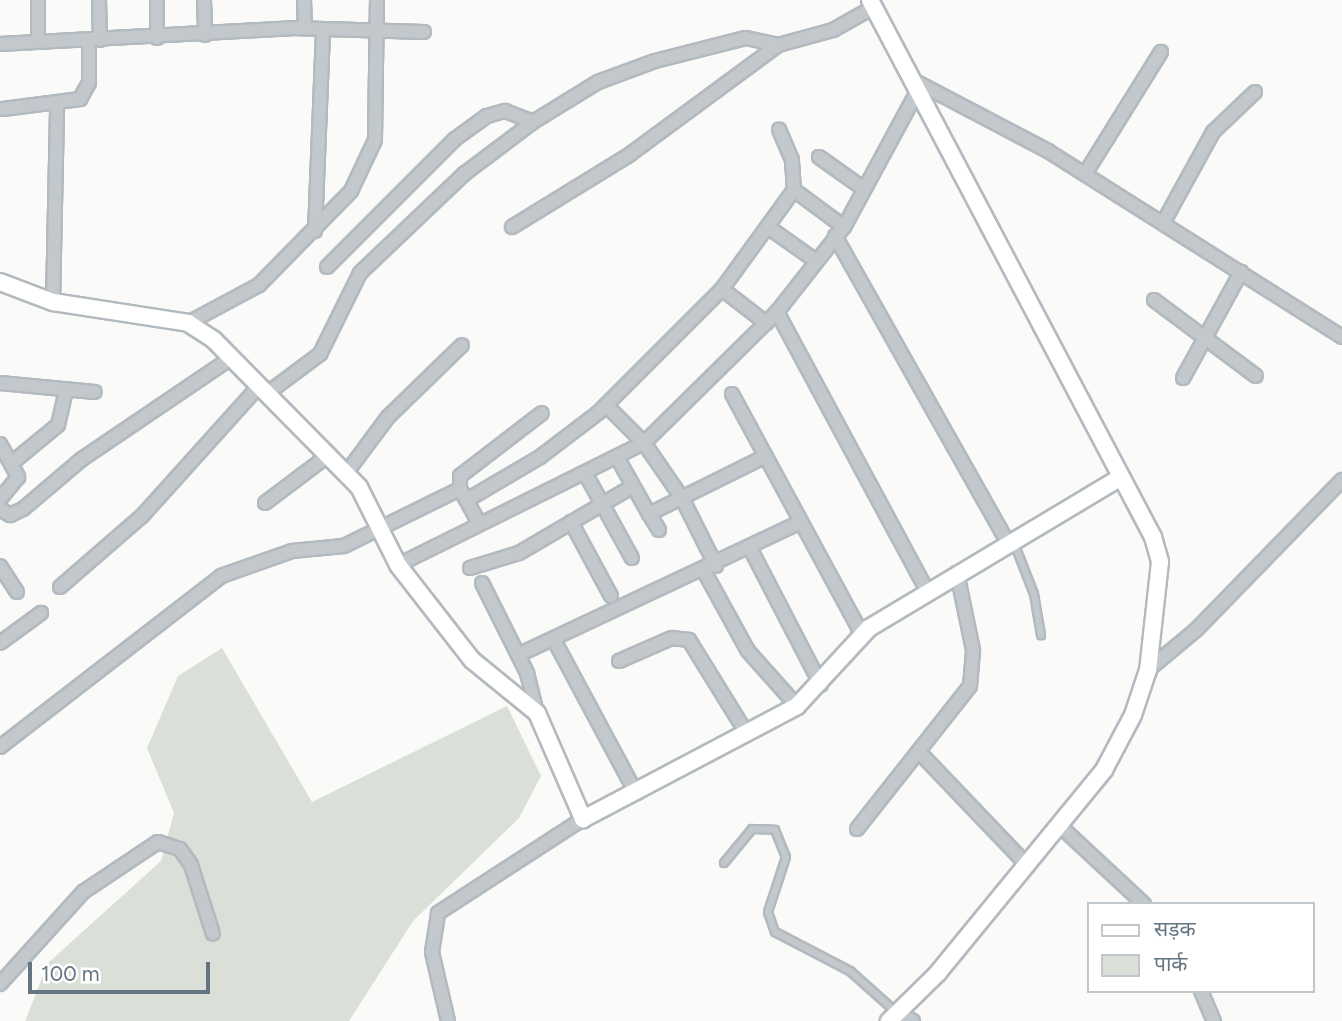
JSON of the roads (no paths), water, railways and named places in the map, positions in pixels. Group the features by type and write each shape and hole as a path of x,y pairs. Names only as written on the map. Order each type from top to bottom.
{"street":[{"path":"38,0 38,42"},
{"path":"3,109 57,104 87,92 99,0"},
{"path":"157,0 157,38"},
{"path":"204,0 205,35"},
{"path":"304,0 305,29"},
{"path":"188,323 259,285 315,231 371,156 379,31 377,0"},
{"path":"512,227 629,156 778,45 833,30 872,4 916,94 1153,537 1160,562 1148,670 1104,770 1028,866 894,1017 913,1021"},
{"path":"0,44 305,29 424,32"},
{"path":"315,231 323,29"},
{"path":"60,587 142,516 264,388 320,354 360,273 464,174 533,122 598,82 655,61 746,38 778,45"},
{"path":"1085,174 1161,52"},
{"path":"908,77 1085,174 1342,337"},
{"path":"1163,223 1213,132 1255,92"},
{"path":"398,565 479,523 618,459 644,443 778,312 840,231 916,94"},
{"path":"53,302 57,104"},
{"path":"327,267 455,139 486,116 505,111 533,122"},
{"path":"0,747 221,576 292,551 344,546 463,495 540,457 606,405 722,289 794,190 792,160 779,130"},
{"path":"819,158 864,189"},
{"path":"794,190 840,231 1011,542"},
{"path":"768,227 816,261"},
{"path":"1183,379 1241,272"},
{"path":"0,282 53,302 188,323 264,388 347,472 381,529 398,565 472,660 537,713"},
{"path":"722,289 765,323"},
{"path":"1154,300 1256,376"},
{"path":"778,312 927,591"},
{"path":"347,472 388,417 463,345"},
{"path":"0,509 10,515 23,509 82,459 231,358"},
{"path":"0,383 95,391"},
{"path":"13,462 58,425 66,390"},
{"path":"732,394 798,523 862,634"},
{"path":"606,405 644,443 682,498 710,569 748,651 797,706"},
{"path":"479,523 463,495 464,471 542,413"},
{"path":"0,444 13,462 18,477 0,499"},
{"path":"649,514 761,452"},
{"path":"265,503 330,454"},
{"path":"618,459 659,530"},
{"path":"585,474 632,558"},
{"path":"449,1021 432,952 438,913 583,819 797,706 821,685 862,634 927,591 1120,478"},
{"path":"1148,670 1197,629 1342,480"},
{"path":"470,568 519,553 633,486"},
{"path":"571,522 611,596"},
{"path":"518,655 710,569 798,523"},
{"path":"750,548 821,685"},
{"path":"0,566 17,593"},
{"path":"857,828 921,754 970,686 974,664 957,573"},
{"path":"482,583 518,655 537,713 583,819"},
{"path":"0,643 41,613"},
{"path":"619,660 672,638 689,640 747,734"},
{"path":"554,640 636,793"},
{"path":"921,754 1028,866"},
{"path":"1059,826 1142,902"},
{"path":"0,984 83,892 158,842 180,849 191,864 212,934"},
{"path":"1202,993 1214,1021"}],"lane":[{"path":"1011,542 1034,594 1041,635"},
{"path":"724,863 752,829 775,830 786,857 768,912 775,932 850,971 894,1017"}]}
